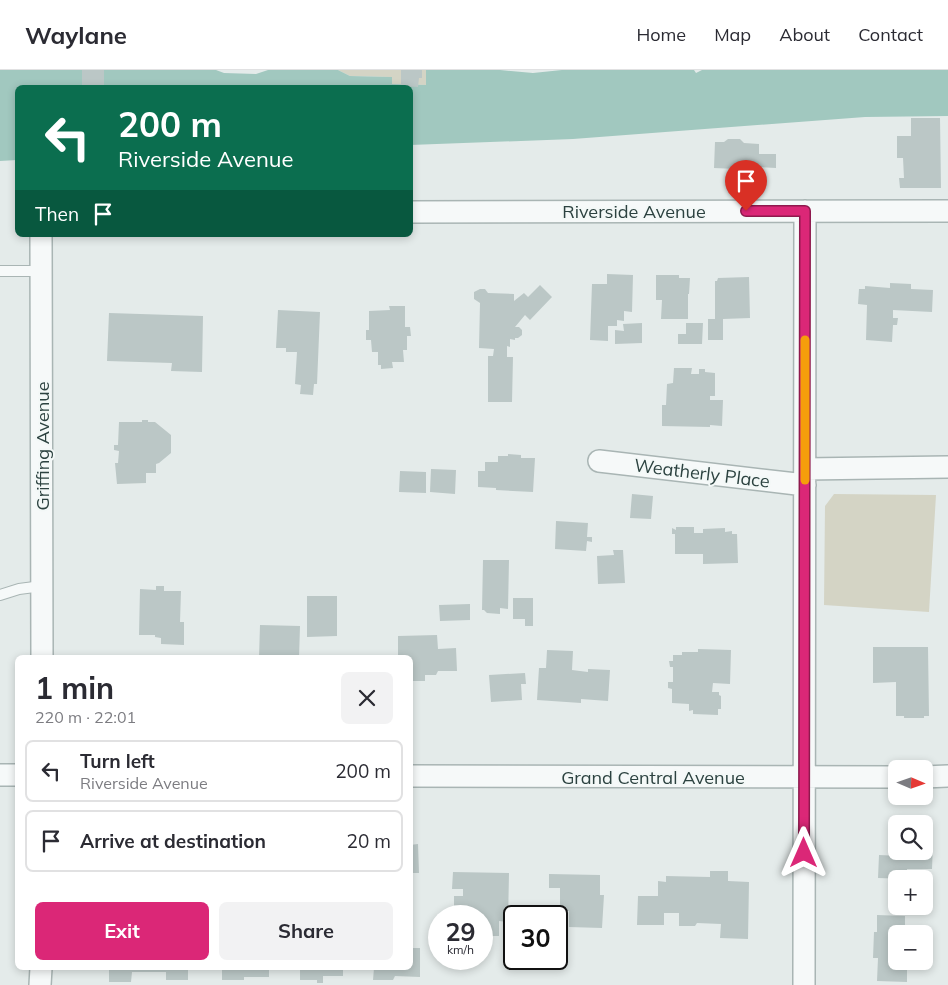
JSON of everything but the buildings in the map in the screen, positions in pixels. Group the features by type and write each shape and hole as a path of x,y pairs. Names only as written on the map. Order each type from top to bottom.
{"street":[{"path":"804,985 805,211"},
{"name":"Riverside Avenue","path":"413,212 948,211"},
{"name":"Griffing Avenue","path":"41,237 42,655"},
{"name":"Weatherly Place","path":"599,461 805,477 948,468"},
{"path":"0,775 15,775"},
{"name":"Grand Central Avenue","path":"413,776 888,777"},
{"path":"933,777 948,776"},
{"path":"40,970 40,985"}],"lane":[{"path":"0,271 41,271"},
{"path":"0,595 19,589 42,586"}],"shaded area":[{"path":"0,70 216,70 224,73 256,74 268,70 338,70 350,76 392,77 392,84 426,85 426,70 500,70 533,73 562,70 694,70 696,73 702,70 948,70 948,116 865,117 573,139 413,145 413,85 15,85 15,160 0,161"},
{"path":"338,70 426,70 426,85 392,84 391,77 350,76"},
{"path":"834,494 936,495 929,612 824,605 825,506"}],"slow traffic":[{"path":"805,340 805,480"}],"route":[{"path":"746,211 805,211 804,853"}]}
